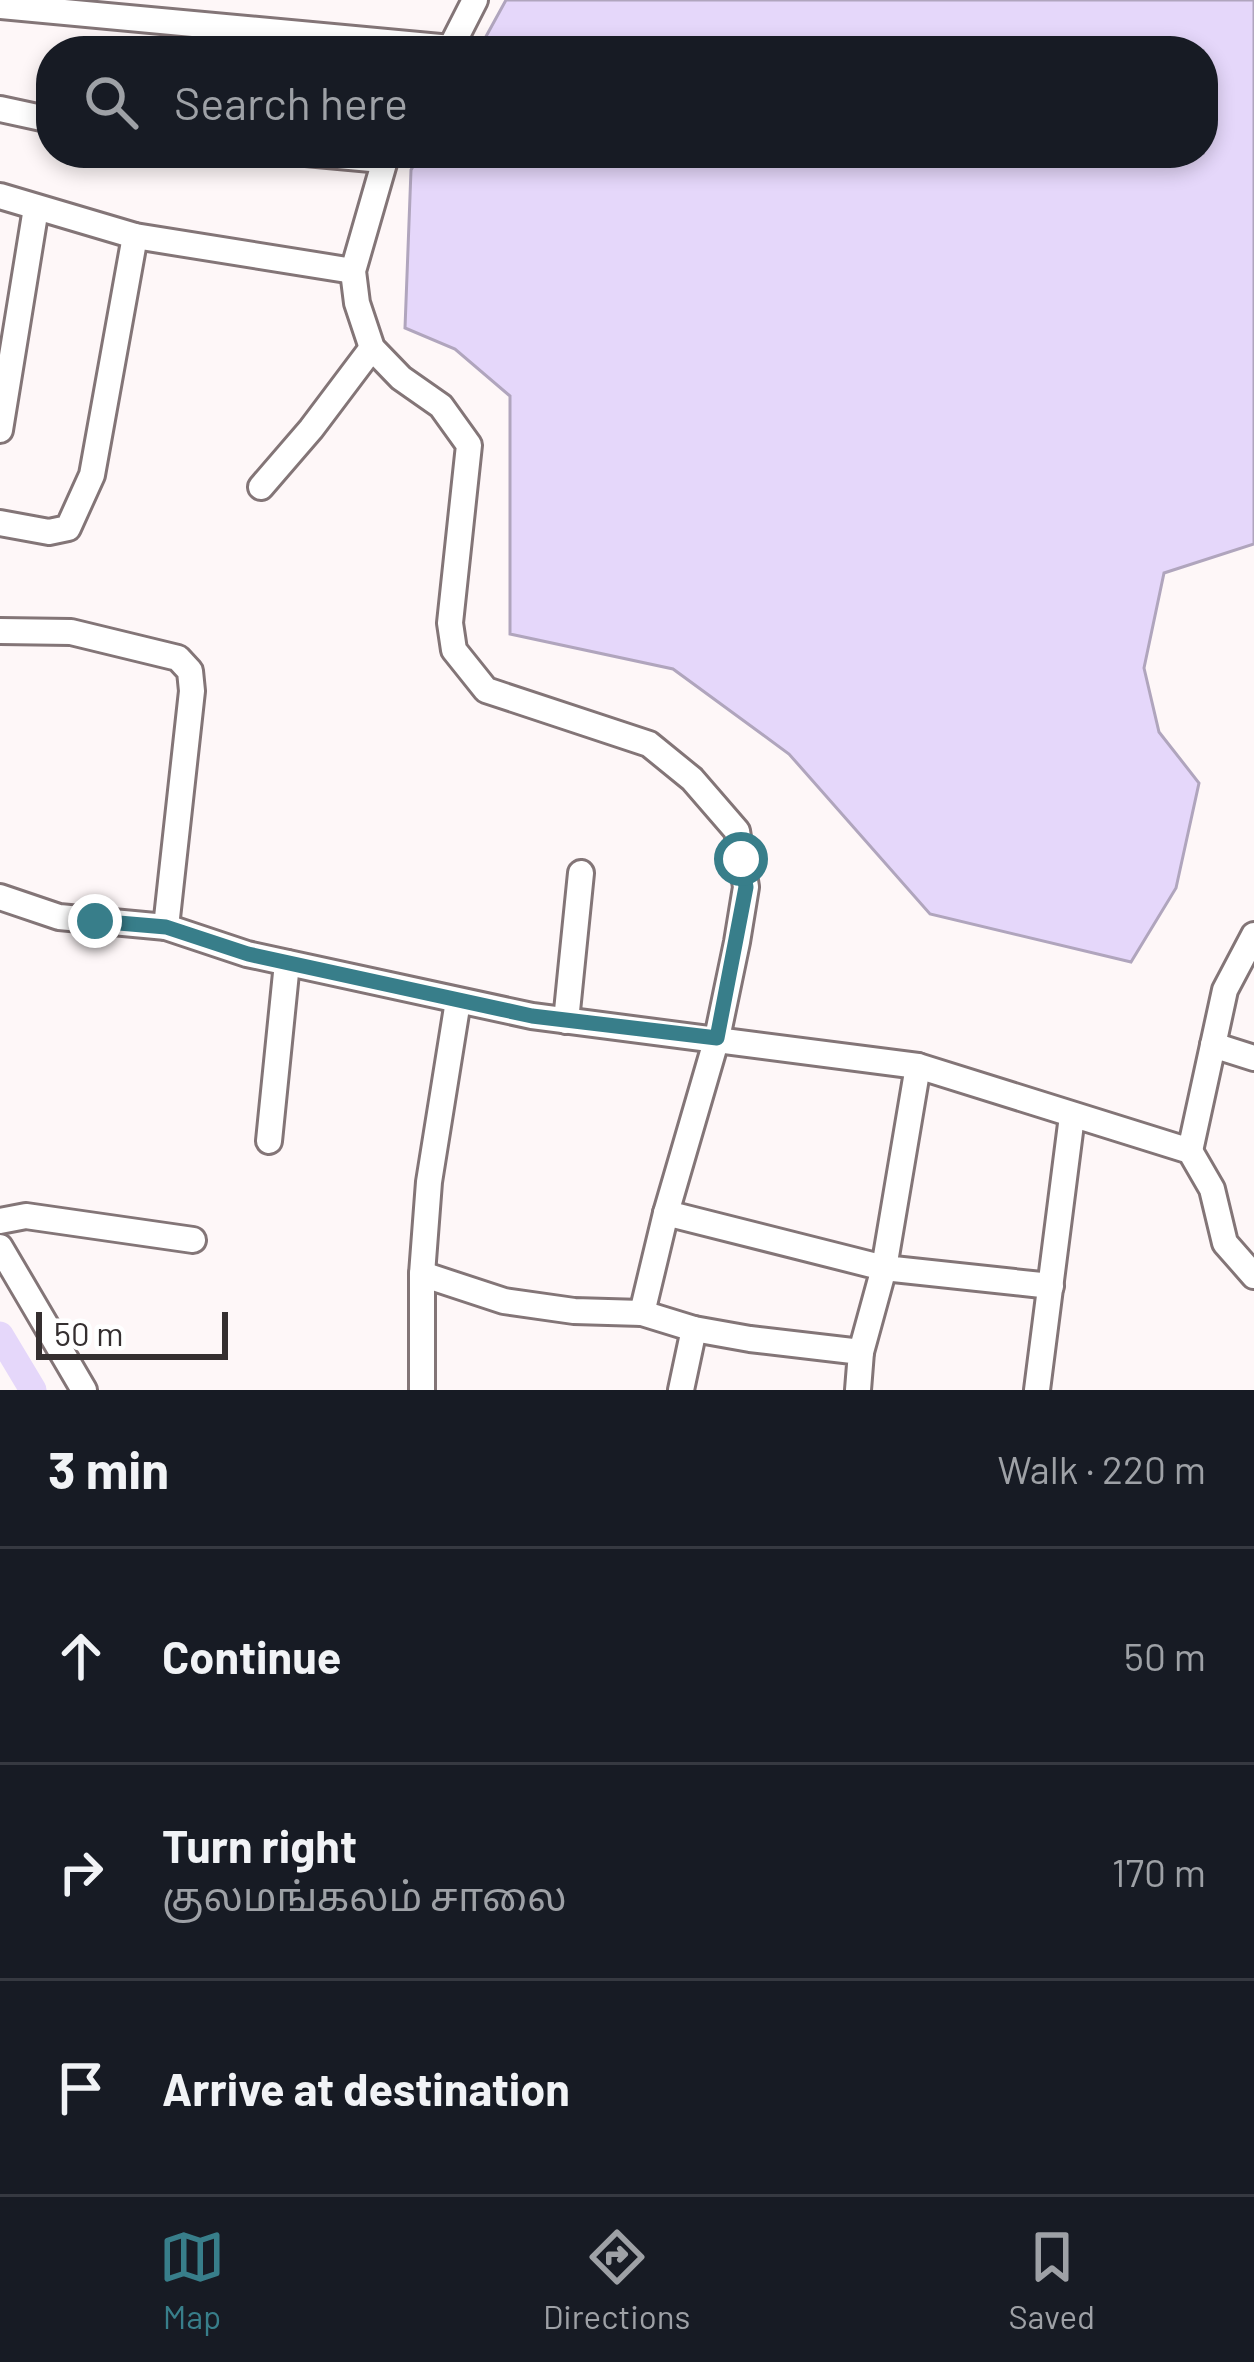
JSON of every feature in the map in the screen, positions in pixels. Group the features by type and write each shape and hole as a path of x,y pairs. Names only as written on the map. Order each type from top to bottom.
{"street":[{"path":"457,36 475,0"},
{"path":"0,6 307,36"},
{"path":"0,110 36,117"},
{"path":"382,168 352,271 357,303 372,348 401,378 441,406 470,445 450,623 454,650 486,690 650,744 692,779 737,831 746,887 717,1038 642,1313"},
{"path":"0,196 135,236 352,271"},
{"path":"0,430 36,208"},
{"path":"0,523 49,532 68,528 92,475 135,236"},
{"path":"261,487 372,348"},
{"path":"0,631 71,632 178,658 190,671 192,691 166,927"},
{"path":"566,1021 581,873"},
{"path":"0,897 59,917 166,927 287,963 566,1021 918,1066 1190,1151"},
{"path":"1254,935 1225,990 1190,1151 1212,1189 1225,1243 1254,1276"},
{"path":"269,1141 287,963"},
{"path":"422,1390 422,1274 429,1182 458,1001"},
{"path":"1213,1045 1254,1058"},
{"path":"858,1390 861,1352 884,1268 918,1066"},
{"path":"1037,1390 1072,1116"},
{"path":"666,1213 884,1268 1051,1286"},
{"path":"0,1221 26,1216 193,1240"},
{"path":"0,1247 84,1390"},
{"path":"422,1274 504,1301 574,1311 642,1313 694,1329 861,1352"},
{"path":"681,1390 694,1329"}],"shaded area":[{"path":"506,0 1254,0 1254,544 1164,573 1144,668 1159,732 1199,783 1176,888 1131,962 930,914 789,754 673,669 510,634 510,396 455,349 405,328 411,170 1218,168 1218,36 486,36"}],"waterway":[{"path":"0,1335 33,1390"}],"route":[{"path":"95,921 166,927 248,954 532,1016 717,1038 746,887 741,859"}]}
